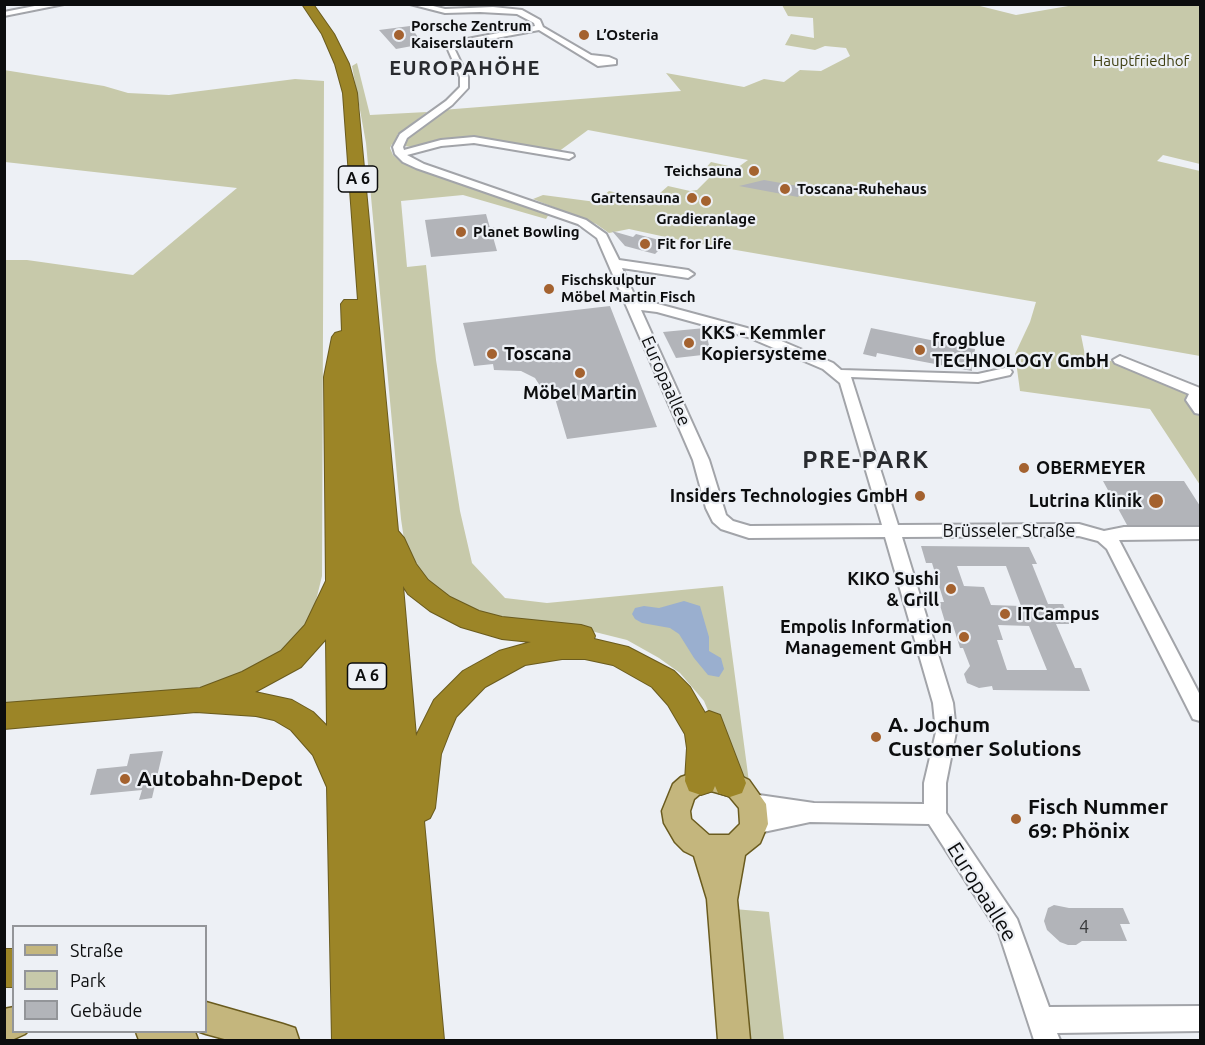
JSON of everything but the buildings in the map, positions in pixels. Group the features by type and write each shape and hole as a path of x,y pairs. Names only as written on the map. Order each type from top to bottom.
{"highway":[{"name":"A 6","path":"306,6 307,19 322,48 338,94 351,312 370,737 364,1039"},
{"name":"A 6","path":"306,6 328,34 342,64 350,93 424,1041"},
{"path":"351,312 341,340 335,377 344,796 364,1039"},
{"name":"A 6","path":"383,519 404,568 418,587 440,604 471,620 502,628 598,638 628,647 672,673 694,698 711,728 716,782"},
{"path":"196,700 253,681 291,659 308,642 321,623 340,570"},
{"path":"411,862 425,754 445,709 474,679 492,667 525,654 562,648 602,651 635,662 663,679 679,696 700,732 703,748 716,782"},
{"path":"4,716 196,700 256,704 280,709 302,721 326,747 344,796"}],"main road":[{"path":"716,782 739,788 753,814 750,834 742,842 719,847 694,842 678,823 676,812 683,792 716,782"},
{"path":"719,847 734,1041"},
{"path":"723,1041 729,995"},
{"path":"207,1018 283,1041"},
{"path":"155,1033 183,1041"}],"street":[{"path":"44,8 56,4"},
{"path":"4,14 62,4"},
{"path":"413,4 445,11 520,7 540,24 540,27 589,57"},
{"path":"540,27 462,42 449,47 464,77 464,88 449,103 403,136 398,147 400,154 441,143 474,140 569,156"},
{"name":"Europaallee","path":"400,154 420,166 582,222 602,236 700,460 714,508 727,525 749,532 892,531"},
{"path":"614,263 688,274"},
{"path":"633,306 668,310 753,334 808,356 840,374 847,381 943,703 946,732 936,775 935,814 753,814"},
{"path":"1120,360 1200,393 1193,400 1200,410"},
{"path":"840,374 978,378 1005,372"},
{"name":"Brüsseler Straße","path":"892,531 1078,530 1104,537"},
{"path":"1104,537 1124,533 1200,534"},
{"path":"1104,537 1114,545 1200,713"},
{"name":"Europaallee","path":"935,814 1009,927 1044,1030"},
{"path":"1044,1030 1200,1019"}],"green space":[{"name":"Hauptfriedhof","path":"972,4 1016,15 1074,5 1200,5 1200,164 1163,155 1157,161 1200,171 1200,356 1081,335 1085,355 1119,363 1183,390 1200,415 1200,485 1150,409 1020,391 1015,354 1030,322 1036,302 684,241 629,229 609,233 596,224 533,199 543,195 596,202 609,191 644,199 648,195 660,193 668,186 690,191 697,190 711,176 705,174 708,171 704,170 711,162 737,168 748,160 588,130 558,152 481,139 437,140 412,147 404,146 402,143 392,144 390,148 393,155 402,163 549,214 546,219 463,195 401,201 407,267 426,265 436,360 460,511 472,563 505,598 547,603 723,586 749,782 729,761 704,701 680,673 659,658 627,640 591,631 505,621 452,603 407,560 401,519 366,143 352,66 357,63 370,115 427,112 397,135 408,135 442,110 681,91 666,73 744,87 764,79 784,82 800,70 821,71 850,56 846,48 825,46 815,50 785,45 791,34 814,38 813,18 788,16 782,5"},
{"path":"4,70 104,86 128,93 169,95 295,79 324,81 322,576 311,621 286,653 235,682 150,694 5,705 5,260 27,260 133,275 237,188 5,162"},
{"path":"734,909 769,912 784,1040 744,1040"}],"water":[{"path":"684,601 700,606 709,637 709,651 721,658 724,669 719,677 708,675 679,634 670,628 642,623 632,614 635,608 644,606 659,608"}],"place":[{"name":"Porsche Zentrum Kaiserslautern","path":"399,35"},
{"name":"L’Osteria","path":"584,35"},
{"name":"Teichsauna","path":"754,171"},
{"name":"Toscana-Ruhehaus","path":"785,189"},
{"name":"Gartensauna","path":"692,198"},
{"name":"Gradieranlage","path":"706,201"},
{"name":"Planet Bowling","path":"461,232"},
{"name":"Fit for Life","path":"645,244"},
{"name":"Fischskulptur Möbel Martin Fisch","path":"549,289"},
{"name":"KKS - Kemmler Kopiersysteme","path":"689,343"},
{"name":"frogblue TECHNOLOGY GmbH","path":"920,350"},
{"name":"Toscana","path":"492,354"},
{"name":"Möbel Martin","path":"580,373"},
{"name":"OBERMEYER","path":"1024,468"},
{"name":"Insiders Technologies GmbH","path":"920,496"},
{"name":"Lutrina Klinik","path":"1156,501"},
{"name":"KIKO Sushi & Grill","path":"951,589"},
{"name":"ITCampus","path":"1005,614"},
{"name":"Empolis Information Management GmbH","path":"964,637"},
{"name":"A. Jochum Customer Solutions","path":"876,737"},
{"name":"Autobahn-Depot","path":"125,779"},
{"name":"Fisch Nummer 69: Phönix","path":"1016,819"}],"district":[{"name":"EUROPAHÖHE","path":"465,68"},
{"name":"PRE-PARK","path":"866,460"}]}
